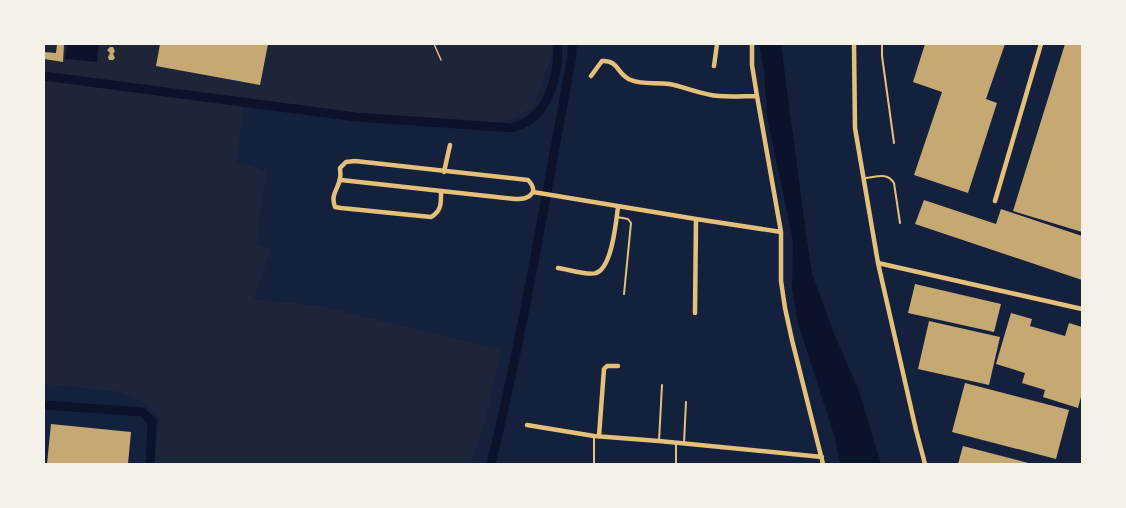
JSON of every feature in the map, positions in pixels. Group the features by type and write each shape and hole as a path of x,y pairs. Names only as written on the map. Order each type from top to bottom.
{"street":[{"path":"714,66 717,44"},
{"path":"752,44 752,65 781,232 781,281 785,308 824,465"},
{"path":"854,44 855,128 878,263 925,465"},
{"path":"995,201 1041,44"},
{"path":"591,76 602,61 607,61 612,62 621,74 632,81 668,84 719,96 757,96"},
{"path":"444,172 450,145"},
{"path":"341,180 441,190 515,199 531,196 534,188 528,180 355,161 346,162 340,168 341,180 335,190 333,201 335,207 341,208 431,217 439,210 441,190"},
{"path":"533,192 781,232"},
{"path":"558,268 594,274 601,270 608,262 618,207"},
{"path":"695,313 696,219"},
{"path":"878,263 1083,309"},
{"path":"597,436 604,369 607,366 618,366"},
{"path":"527,425 597,436 822,458"}],"lane":[{"path":"882,44 894,142"},
{"path":"864,178 886,175 891,178 894,183 900,223"},
{"path":"616,217 628,219 631,224 624,294"},
{"path":"659,441 662,385"},
{"path":"684,443 686,402"},
{"path":"594,465 597,436"},
{"path":"676,442 676,465"}],"path":[{"path":"434,44 441,60"}],"shaded area":[{"path":"44,44 552,44 553,49 534,106 517,117 495,124 243,107 237,162 266,171 256,245 271,249 254,299 320,306 501,350 486,418 471,464 154,464 159,418 148,405 121,392 44,384"},
{"path":"67,44 99,44 97,62 65,59"},
{"path":"759,44 781,44 812,273 833,331 859,391 881,464 840,464 835,438 798,323 792,289 793,241 767,116 764,72"}],"building":[{"path":"57,44 64,44 63,62 44,59 44,52 56,53"},
{"path":"160,44 268,44 260,85 156,66"},
{"path":"925,44 1005,44 986,99 997,103 968,193 914,175 942,92 913,82"},
{"path":"1065,44 1082,44 1082,232 1013,211"},
{"path":"113,47 115,51 113,60 109,60 108,57 110,53 107,50"},
{"path":"924,200 996,224 1001,209 1082,236 1082,280 915,224"},
{"path":"915,284 1001,304 994,332 908,313"},
{"path":"1011,313 1032,319 1030,326 1065,336 1069,323 1082,327 1082,393 1078,408 1043,397 1045,390 1022,383 1025,373 996,364"},
{"path":"929,321 1000,337 989,385 918,369"},
{"path":"965,383 1069,410 1056,459 952,432"},
{"path":"51,424 131,432 128,464 47,464"},
{"path":"963,446 1032,464 958,464"}],"waterway":[{"path":"44,76 356,117 513,128 531,119 544,105 553,85 558,53 557,44"},
{"path":"491,464 534,261 572,56 572,44"},
{"path":"44,405 142,412 152,421 150,464"}]}
